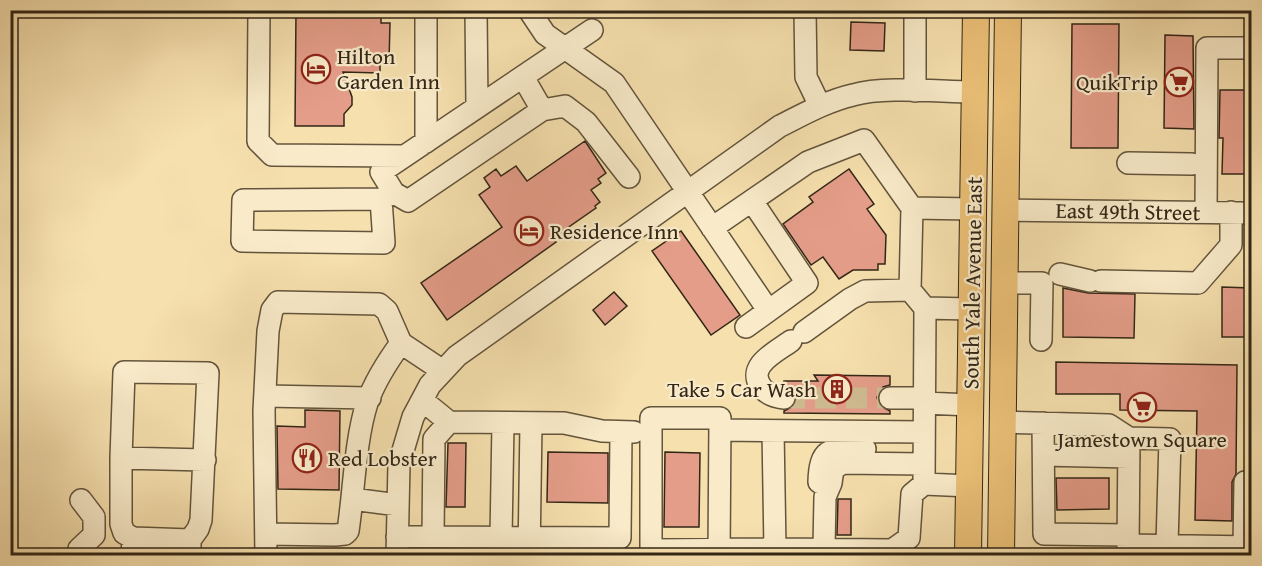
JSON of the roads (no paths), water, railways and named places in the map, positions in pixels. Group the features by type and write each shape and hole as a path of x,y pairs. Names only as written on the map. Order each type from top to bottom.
{"main road":[{"name":"South Yale Avenue East","path":"968,555 976,10"},
{"name":"South Yale Avenue East","path":"1000,555 1008,10"},
{"path":"973,209 1005,210"}],"street":[{"path":"259,10 258,141 272,155 405,156"},
{"path":"426,10 426,142"},
{"path":"476,10 477,107"},
{"path":"529,10 545,34 614,83 768,310"},
{"path":"805,10 806,77 820,106"},
{"path":"915,10 915,91"},
{"path":"592,30 381,172 387,196 384,243 242,241 243,200 387,196 408,201 542,110 565,106 586,122 628,177"},
{"path":"1206,212 1207,48 1251,48"},
{"path":"523,77 542,110"},
{"path":"621,432 620,538 529,546 501,537 433,537 397,546 399,464 412,417 429,385 457,356 780,126 820,106 856,94 915,91 974,92"},
{"path":"712,228 808,162 864,140 912,208 910,290 925,308 924,458 912,494 909,538 892,550 824,549 774,552 719,553 651,553 651,418 720,418 719,553"},
{"path":"1128,163 1192,164"},
{"path":"746,327 807,283 752,201"},
{"path":"912,208 973,209"},
{"name":"East 49th Street","path":"1005,210 1241,212"},
{"path":"1060,274 1095,281 1198,283 1232,245 1241,212"},
{"path":"1004,283 1042,283 1041,340"},
{"path":"784,398 770,395 758,381 757,373 763,362 850,299 865,291 910,290"},
{"path":"266,555 265,396 268,331 272,310 278,302 379,304 387,311 401,343 443,371"},
{"path":"925,308 971,309"},
{"path":"266,534 335,536 348,531 362,426 370,398 384,366 401,343"},
{"path":"124,372 208,373 205,460 201,520 190,548 133,547 121,524 124,372"},
{"path":"265,396 370,398"},
{"path":"890,398 971,405"},
{"path":"422,400 449,422 564,423 602,431 651,433"},
{"path":"433,537 434,439 449,422"},
{"path":"1002,422 1109,425 1129,447 1128,545"},
{"path":"501,537 503,423"},
{"path":"529,546 531,423"},
{"path":"1043,423 1044,534 1178,549 1242,547 1248,482"},
{"path":"720,430 773,431 924,458 970,486"},
{"path":"773,431 774,552"},
{"path":"1044,455 1129,447 1170,439 1178,549"},
{"path":"824,549 825,496 819,484 820,463 826,454 837,449 924,458"},
{"path":"121,458 205,460"},
{"path":"352,499 398,505"},
{"path":"79,549 94,535 94,517 81,500"}],"tunnel":[{"path":"784,398 890,398"}],"place":[{"name":"Hilton Garden Inn","path":"316,69"},
{"name":"QuikTrip","path":"1179,82"},
{"name":"Residence Inn","path":"529,231"},
{"name":"Take 5 Car Wash","path":"837,389"},
{"name":"Jamestown Square","path":"1142,407"},
{"name":"Red Lobster","path":"307,458"}]}
